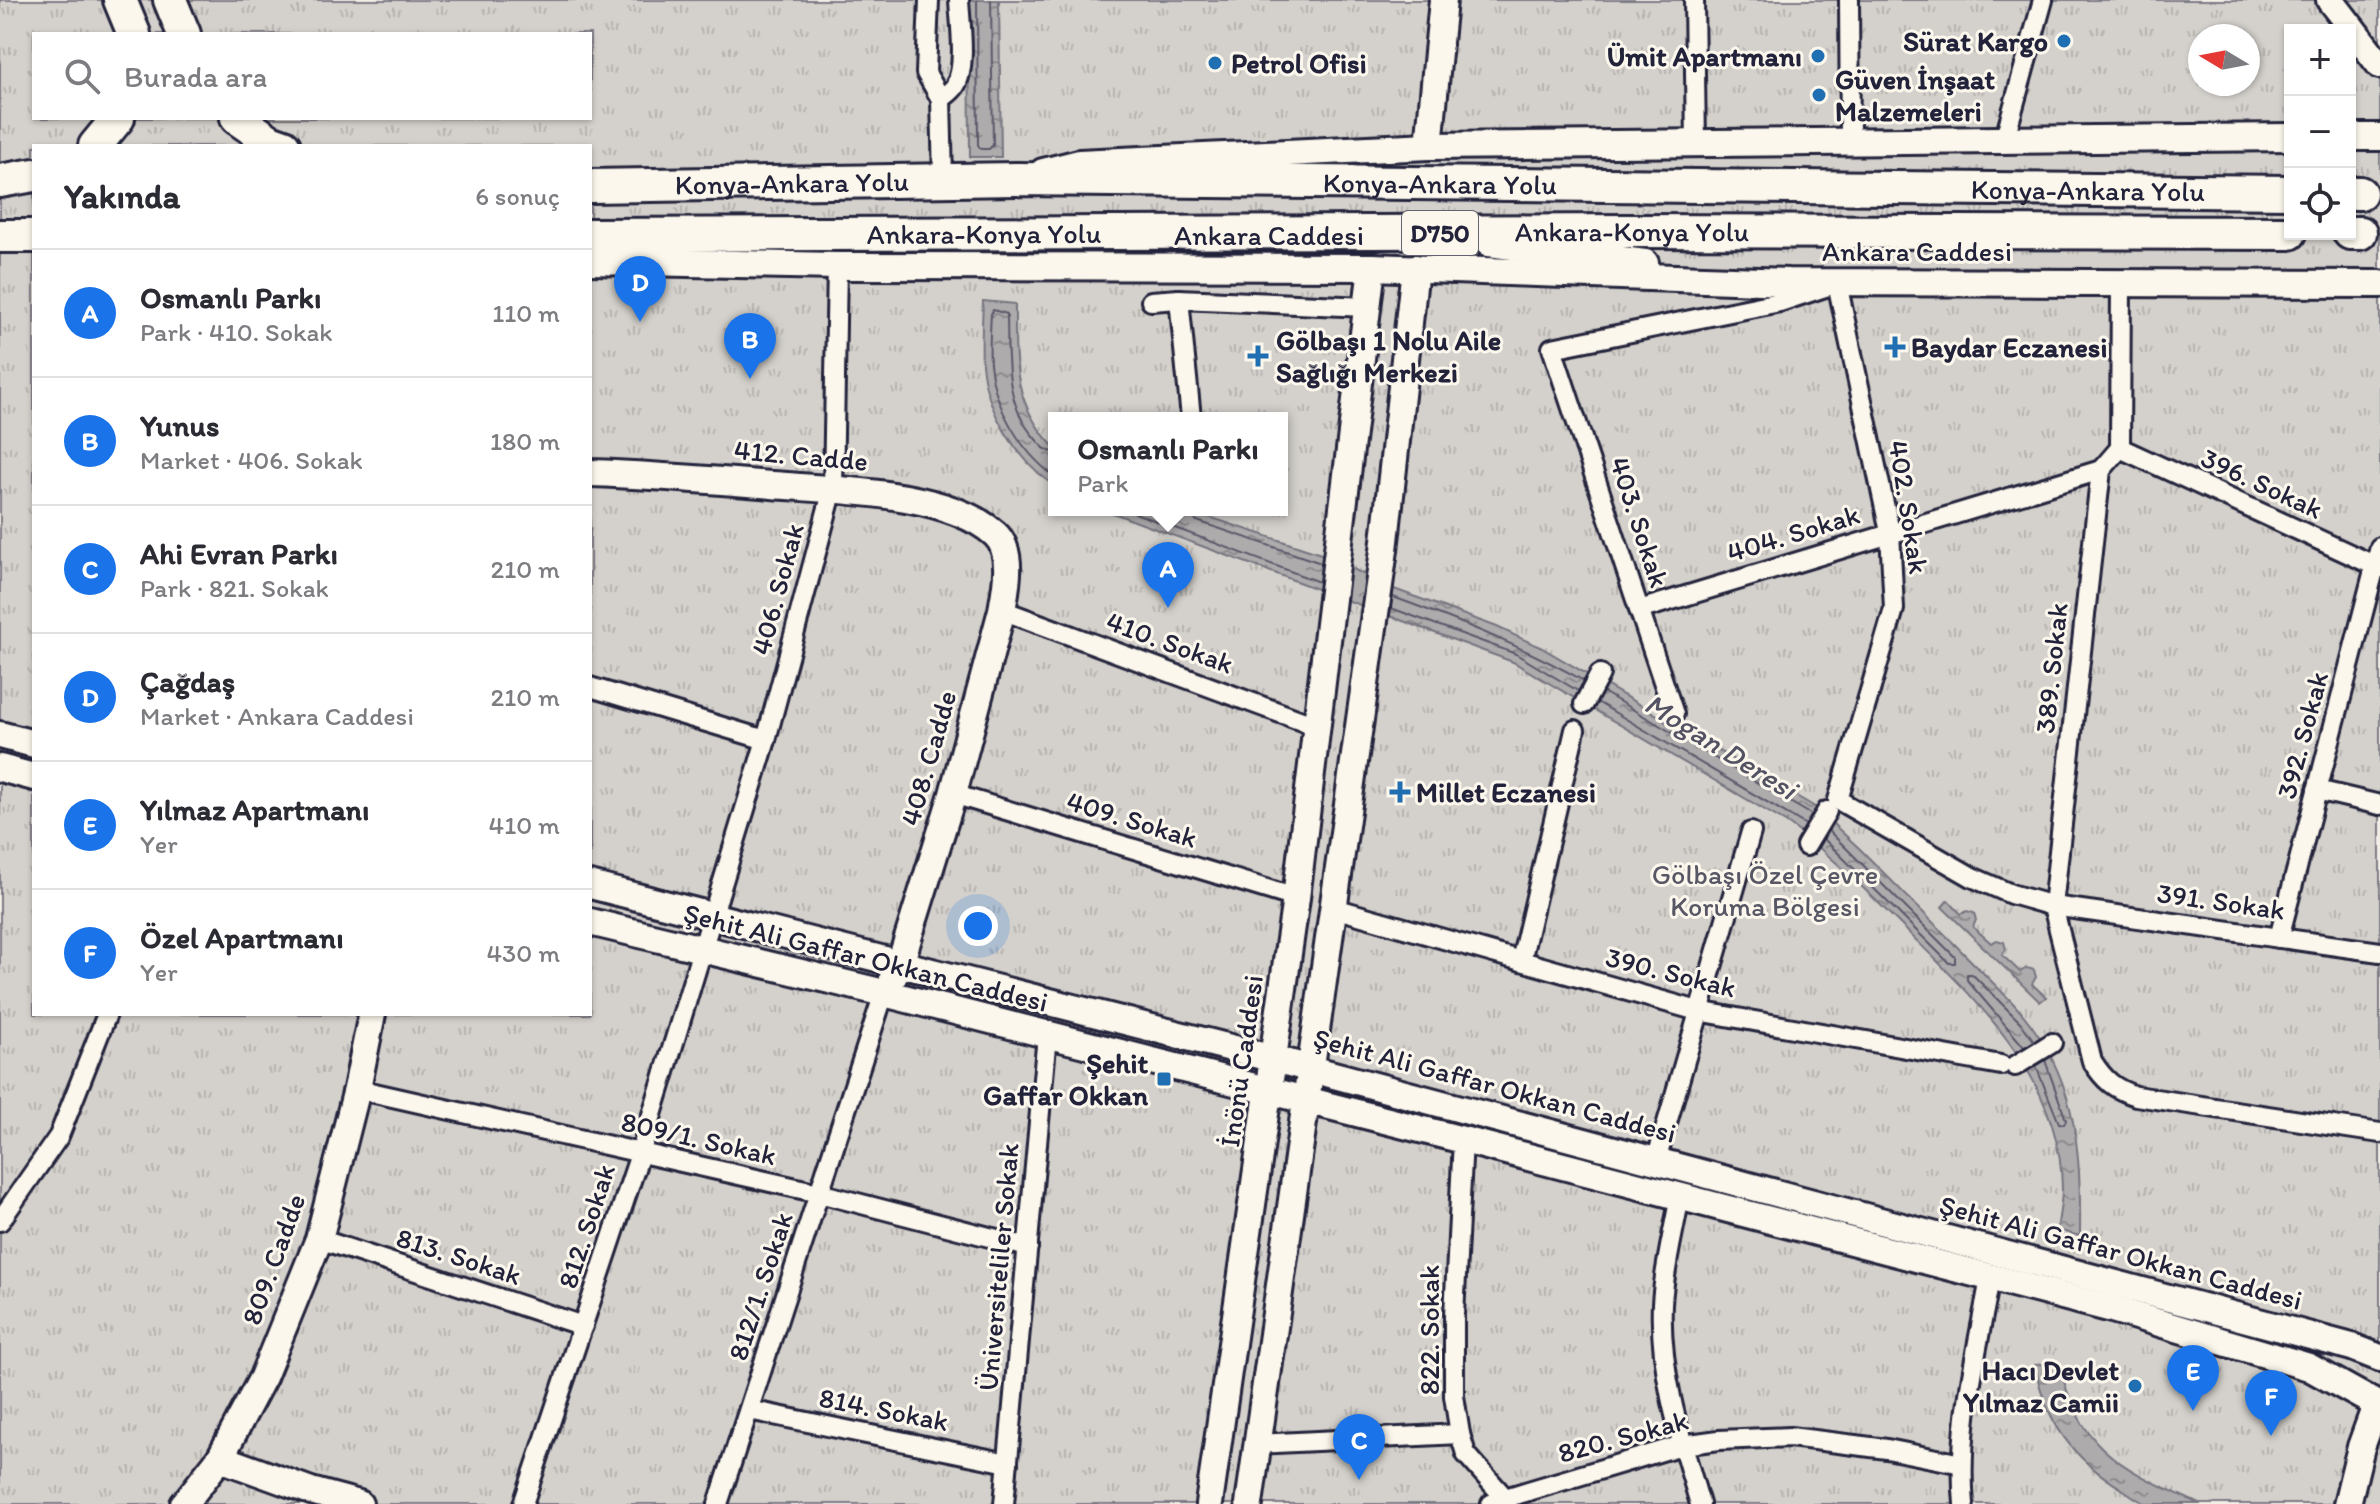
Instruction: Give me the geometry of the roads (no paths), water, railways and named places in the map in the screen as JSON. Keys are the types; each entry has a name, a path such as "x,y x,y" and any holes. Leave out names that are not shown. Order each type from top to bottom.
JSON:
{"highway":[{"path":"120,0 133,32"},
{"path":"170,0 183,32"},
{"path":"97,144 116,120"},
{"path":"240,120 278,144"},
{"path":"0,181 32,175"},
{"name":"Konya-Ankara Yolu","path":"592,186 1016,179 2284,192"},
{"path":"0,190 32,190"},
{"name":"Ankara-Konya Yolu","path":"592,235 2284,233"},
{"path":"0,237 32,236"}],"street":[{"path":"929,0 926,73 941,99 943,180"},
{"path":"941,99 959,78 959,0"},
{"path":"1429,146 1443,0"},
{"path":"1694,0 1696,145"},
{"path":"1849,0 1850,143"},
{"path":"2004,141 2043,0"},
{"path":"2330,0 2380,65"},
{"path":"1016,179 1079,163 1429,146 2284,137"},
{"path":"1414,233 1788,282"},
{"path":"0,237 32,245"},
{"name":"Ankara Caddesi","path":"592,261 837,266 1372,267 1837,283 2374,282"},
{"name":"406. Sokak","path":"712,917 766,740 833,489 837,266"},
{"name":"İnönü Caddesi","path":"1209,1504 1296,898 1372,267"},
{"path":"1249,1504 1384,550 1415,268"},
{"name":"403. Sokak","path":"1674,714 1552,348 1780,302 1837,283"},
{"name":"402. Sokak","path":"1837,283 1890,532 1894,609 1838,800 1907,840"},
{"path":"2101,470 2120,448 2121,283"},
{"path":"1179,299 1190,412"},
{"path":"1151,301 1179,299 1367,307"},
{"name":"396. Sokak","path":"2120,448 2378,567"},
{"name":"404. Sokak","path":"1639,610 2101,470"},
{"name":"389. Sokak","path":"2101,470 2053,906 2092,1061 2106,1082 2136,1096 2380,1133"},
{"name":"412. Cadde","path":"592,473 671,476 887,496 946,508 997,536"},
{"name":"408. Cadde","path":"884,993 900,964 953,794 1002,610 1006,555 997,536"},
{"path":"1341,540 1384,550"},
{"name":"392. Sokak","path":"2279,938 2378,567 2380,547"},
{"name":"410. Sokak","path":"1002,610 1318,727"},
{"path":"1329,635 1371,646"},
{"path":"1584,704 1600,674"},
{"path":"592,688 766,740"},
{"path":"1521,961 1575,730"},
{"path":"0,735 32,743"},
{"path":"0,768 32,776"},
{"path":"2317,790 2380,805"},
{"name":"409. Sokak","path":"953,794 1296,898"},
{"path":"1806,846 1827,811"},
{"path":"1656,1161 1751,832"},
{"name":"391. Sokak","path":"1907,840 1972,877 2011,894 2053,906 2380,952"},
{"name":"Şehit Ali Gaffar Okkan Caddesi","path":"592,886 1312,1069 2352,1347 2380,1358"},
{"name":"390. Sokak","path":"1334,908 1698,1011 2008,1065 2052,1043"},
{"name":"812. Sokak","path":"523,1504 640,1154 712,917"},
{"name":"Şehit Ali Gaffar Okkan Caddesi","path":"592,922 884,993 1680,1195 2112,1309 2296,1363 2323,1374 2376,1405"},
{"name":"812/1. Sokak","path":"718,1504 884,993"},
{"path":"0,1221 59,1136 106,1016"},
{"name":"809. Cadde","path":"184,1504 220,1458 263,1377 319,1239 357,1089 372,1016"},
{"name":"Üniversiteliler Sokak","path":"1004,1504 1047,1035"},
{"name":"809/1. Sokak","path":"357,1089 819,1193 1028,1247"},
{"name":"822. Sokak","path":"1463,1140 1452,1363 1460,1434 1466,1454 1501,1502"},
{"path":"1680,1195 1665,1275 1662,1317 1664,1357 1682,1445 1700,1504"},
{"name":"813. Sokak","path":"319,1239 583,1326"},
{"path":"1964,1504 1962,1464 1965,1426 1990,1278"},
{"path":"2347,1504 2376,1405"},
{"name":"814. Sokak","path":"749,1410 1008,1463"},
{"path":"1257,1444 1460,1434"},
{"name":"820. Sokak","path":"1501,1502 1682,1445 1719,1440 1790,1437 1887,1449 1962,1464"},
{"path":"220,1458 311,1491 359,1504"}],"water":[{"path":"969,0 999,0 1001,157 970,157"},
{"path":"983,301 1015,304 1019,380 1030,414 1048,440 1048,481 1027,462 997,416 985,382"},
{"path":"1121,516 1206,516 1330,557 1386,586 1497,627 1542,648 1815,807 2012,1002 2034,1028 2050,1055 2071,1111 2079,1171 2080,1236 2057,1230 2062,1188 2058,1148 2047,1111 2031,1077 1986,1014 1933,957 1819,847 1787,823 1513,662"},
{"path":"1948,900 1961,914 1967,911 1974,913 1976,920 1973,927 1991,943 1997,940 2004,942 2006,949 2002,955 2020,972 2027,968 2034,970 2036,977 2032,984 2046,997 2040,1002 1942,907"},
{"path":"2059,1362 2079,1417 2092,1437 2127,1467 2199,1504 2142,1502 2089,1465 2076,1452 2054,1421 2035,1365"}],"place":[{"name":"Sürat Kargo","path":"2064,41"},
{"name":"Ümit Apartmanı","path":"1818,56"},
{"name":"Petrol Ofisi","path":"1215,63"},
{"name":"Güven İnşaat Malzemeleri","path":"1819,95"},
{"name":"Çağdaş","path":"640,322"},
{"name":"Baydar Eczanesi","path":"1895,347"},
{"name":"Gölbaşı 1 Nolu Aile Sağlığı Merkezi","path":"1258,356"},
{"name":"Yunus","path":"750,379"},
{"name":"Osmanlı Parkı","path":"1168,608"},
{"name":"Millet Eczanesi","path":"1400,792"},
{"name":"Şehit Gaffar Okkan","path":"1164,1079"},
{"name":"Hacı Devlet Yılmaz Camii","path":"2135,1386"},
{"name":"Yılmaz Apartmanı","path":"2193,1411"},
{"name":"Özel Apartmanı","path":"2271,1436"},
{"name":"Ahi Evran Parkı","path":"1359,1480"}],"water label":[{"name":"Mogan Deresi","path":"1721,746"}],"park label":[{"name":"Gölbaşı Özel Çevre Koruma Bölgesi","path":"1765,890"}]}
